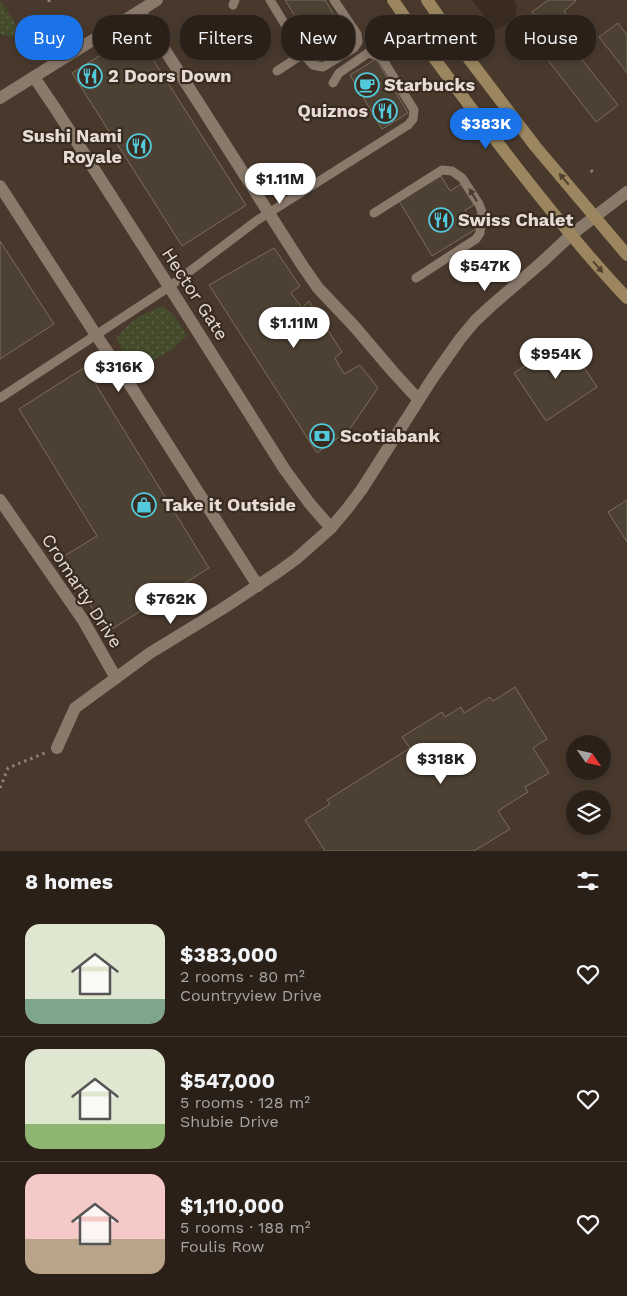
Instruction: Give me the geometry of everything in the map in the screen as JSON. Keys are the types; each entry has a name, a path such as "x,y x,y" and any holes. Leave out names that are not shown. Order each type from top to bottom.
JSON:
{"street":[{"path":"2,92 34,77 157,0"},
{"path":"393,0 457,90 522,174 599,269 627,298"},
{"path":"426,0 513,117 627,256"},
{"path":"140,11 318,288 418,399"},
{"name":"Hector Gate","path":"34,77 285,470 310,504 331,528"},
{"path":"0,186 258,586"},
{"path":"57,748 75,708 150,653 258,586 296,559 331,528 362,489 418,399 475,321 571,235 627,192"},
{"name":"Cromarty Drive","path":"0,500 83,620 116,678"}],"lane":[{"path":"270,0 281,18"},
{"path":"334,0 344,15"},
{"path":"355,31 358,42 355,46"},
{"path":"0,398 169,287 251,224 408,125 413,119 414,110 381,57 368,53 339,72 333,83"},
{"path":"277,71 294,60"},
{"path":"308,60 313,65 323,67 334,60"},
{"path":"374,213 442,170 452,171 462,178 466,184 482,212 480,233 476,239 416,278"}],"path":[{"path":"591,170 595,175"},
{"path":"0,788 8,768 57,748"}],"shaded area":[{"path":"0,0 472,0 484,15 365,15 365,60 495,60 495,30 505,25 505,60 596,60 596,15 516,15 517,5 513,0 627,0 627,851 0,851 0,34 15,38 15,60 83,60 83,15 15,15 15,24"}],"green space":[{"path":"0,0 15,22 15,38 0,34"},
{"path":"163,306 172,313 187,336 173,349 146,364 135,367 123,353 117,338 137,318"}],"building":[{"path":"285,0 325,0 334,15 294,15"},
{"path":"548,0 576,1 564,11 565,15 534,15 532,12"},
{"path":"618,23 627,35 627,73 599,37"},
{"path":"93,60 153,60 246,205 182,246 72,73"},
{"path":"377,60 408,113 382,129 350,75"},
{"path":"548,60 582,60 618,105 596,122"},
{"name":"Swiss Chalet","path":"441,176 450,191 461,184 474,205 465,210 476,229 432,256 399,201"},
{"path":"0,241 54,324 0,359"},
{"path":"274,248 300,286 291,293 302,308 309,301 342,352 335,358 344,374 360,365 378,388 349,430 317,453 209,285"},
{"path":"565,339 597,387 546,421 514,373"},
{"path":"85,367 209,568 107,632 61,558 97,536 19,409"},
{"path":"627,500 627,542 608,512"},
{"path":"515,687 547,739 533,748 549,773 525,787 528,792 498,811 510,829 474,851 325,851 305,820 330,804 327,800 410,748 402,737 442,712 445,717 461,707 464,713 490,697 493,701"}],"place":[{"name":"2 Doors Down","path":"90,76"},
{"name":"Starbucks","path":"367,85"},
{"name":"Quiznos","path":"385,111"},
{"name":"Sushi Nami Royale","path":"139,146"},
{"name":"Swiss Chalet","path":"441,220"},
{"name":"Scotiabank","path":"322,436"},
{"name":"Take it Outside","path":"144,505"}]}
